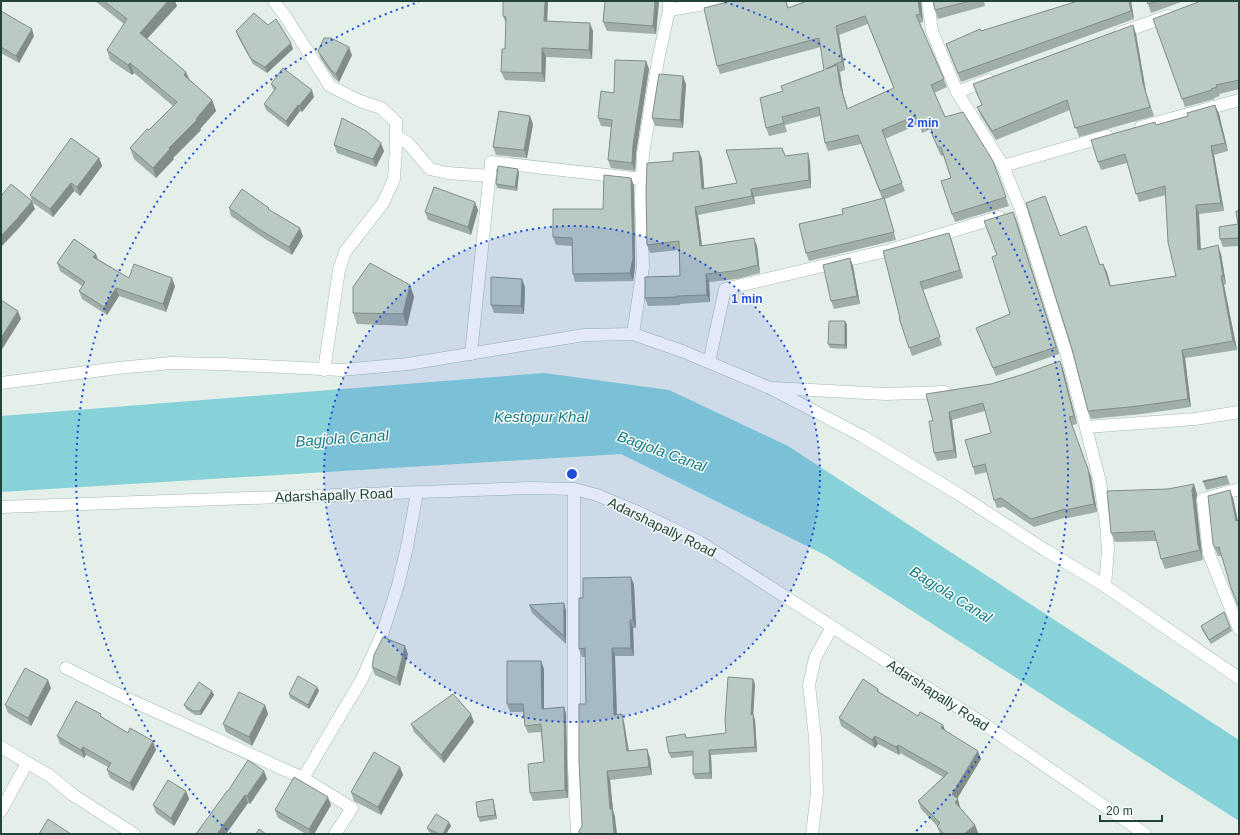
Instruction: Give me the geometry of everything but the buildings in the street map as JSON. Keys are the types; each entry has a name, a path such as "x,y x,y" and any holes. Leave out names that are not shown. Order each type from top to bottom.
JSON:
{"street":[{"path":"274,1 330,86 360,102 381,108 396,122 394,179 383,203 345,252 339,270 324,370"},
{"path":"634,334 643,267 641,200 644,154 658,60 669,6 723,1"},
{"path":"928,1 932,31 957,92 1003,166 1021,210 1068,359 1100,482 1108,550 1105,586"},
{"path":"1107,38 1182,11"},
{"path":"957,92 1002,76"},
{"path":"1003,166 1239,100"},
{"path":"396,136 408,143 430,169 447,174 490,176"},
{"path":"471,354 491,162 642,179"},
{"path":"709,362 725,290 890,250 1021,210"},
{"path":"1,383 118,368 171,363 341,370 408,364 584,335 634,334 682,351 770,388 862,436 960,495 1045,550 1105,586 1239,678"},
{"path":"1054,364 1068,359"},
{"path":"770,388 886,394 937,394 959,390"},
{"path":"1086,427 1195,419 1239,412"},
{"name":"Adarshapally Road","path":"1,507 531,488 574,489 597,495 640,513 700,542 988,726 1145,834"},
{"path":"574,489 574,768 577,834"},
{"path":"1239,489 1203,499 1209,554 1239,628"},
{"path":"303,778 362,679 383,632 398,585 417,493"},
{"path":"812,834 817,794 815,737 809,685 814,658 832,627"},
{"path":"66,668 128,699 303,778 352,808 335,834"},
{"path":"1,747 50,776 73,795 134,834"},
{"path":"1,811 27,763"}],"water":[{"name":"Kestopur Khal","path":"544,373 669,390 788,446 1239,740 1239,821 825,555 621,454 1,492 1,416"}],"water label":[{"name":"Bagjola Canal","path":"342,438"},
{"name":"Bagjola Canal","path":"662,451"},
{"name":"Bagjola Canal","path":"951,594"}]}
